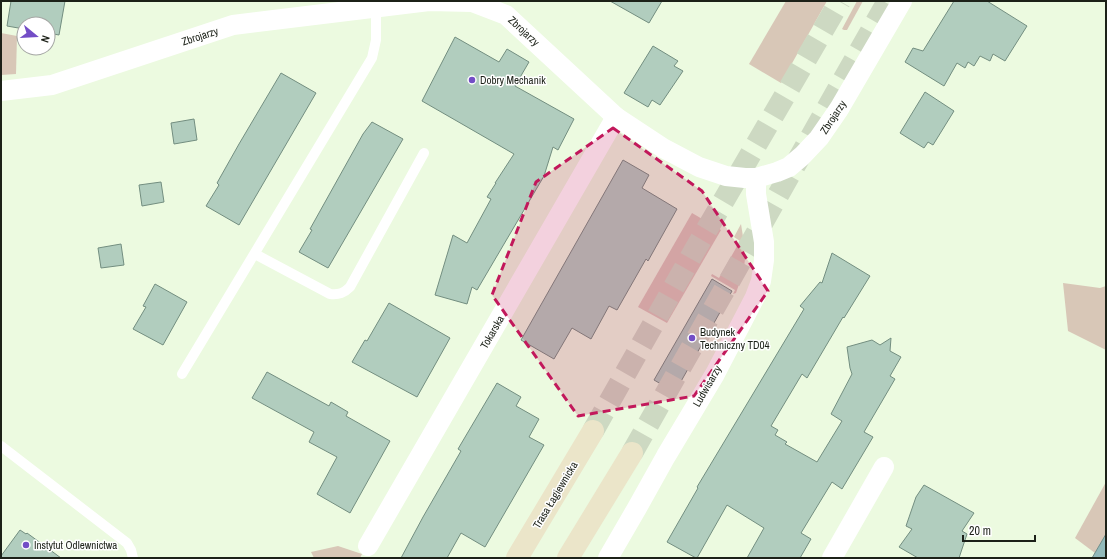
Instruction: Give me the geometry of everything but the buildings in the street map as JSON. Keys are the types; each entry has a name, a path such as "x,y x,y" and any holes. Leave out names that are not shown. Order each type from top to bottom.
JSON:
{"main road":[{"name":"Trasa Łagiewnicka","path":"517,558 593,431"},
{"path":"568,558 632,453"}],"street":[{"name":"Zbrojarzy","path":"1,91 52,85 233,25 429,1 472,2 498,6 616,117 663,148 699,167 726,176 756,178 789,167 819,138 839,108 902,1"},
{"name":"Tokarska","path":"368,546 616,117"},
{"name":"Ludwisarzy","path":"608,558 715,374 756,297 764,260 764,242 756,194 756,178"},
{"path":"832,558 884,467"}],"lane":[{"path":"182,374 372,58 376,40 376,8"},
{"path":"254,254 330,294 345,292 350,287 424,153"},
{"path":"1,446 127,543 133,558"}],"highlighted area":[{"path":"613,128 702,191 768,291 694,396 578,416 492,295 536,182"}],"shaded area":[{"path":"786,1 827,1 781,83 749,64"},
{"path":"857,1 863,1 847,30 844,30 842,29"},
{"path":"1,33 16,36 16,56 16,74 1,75"},
{"path":"692,213 721,230 667,323 638,307"},
{"path":"741,224 745,259 739,285 736,293 733,294 735,290 711,276 712,274 719,278 740,241 734,237"},
{"path":"1063,283 1100,288 1106,286 1106,350 1068,331"},
{"path":"1106,482 1106,534 1095,553 1075,538"},
{"path":"338,546 362,554 360,558 314,558 311,552"}],"water":[{"path":"1106,534 1106,558 1092,558"}],"tunnel":[{"path":"593,431 696,248 840,1"},
{"path":"632,453 888,1"}],"place":[{"name":"Dobry Mechanik","path":"472,80"},
{"name":"Budynek Techniczny TD04","path":"692,338"},
{"name":"Instytut Odlewnictwa","path":"26,545"}]}
